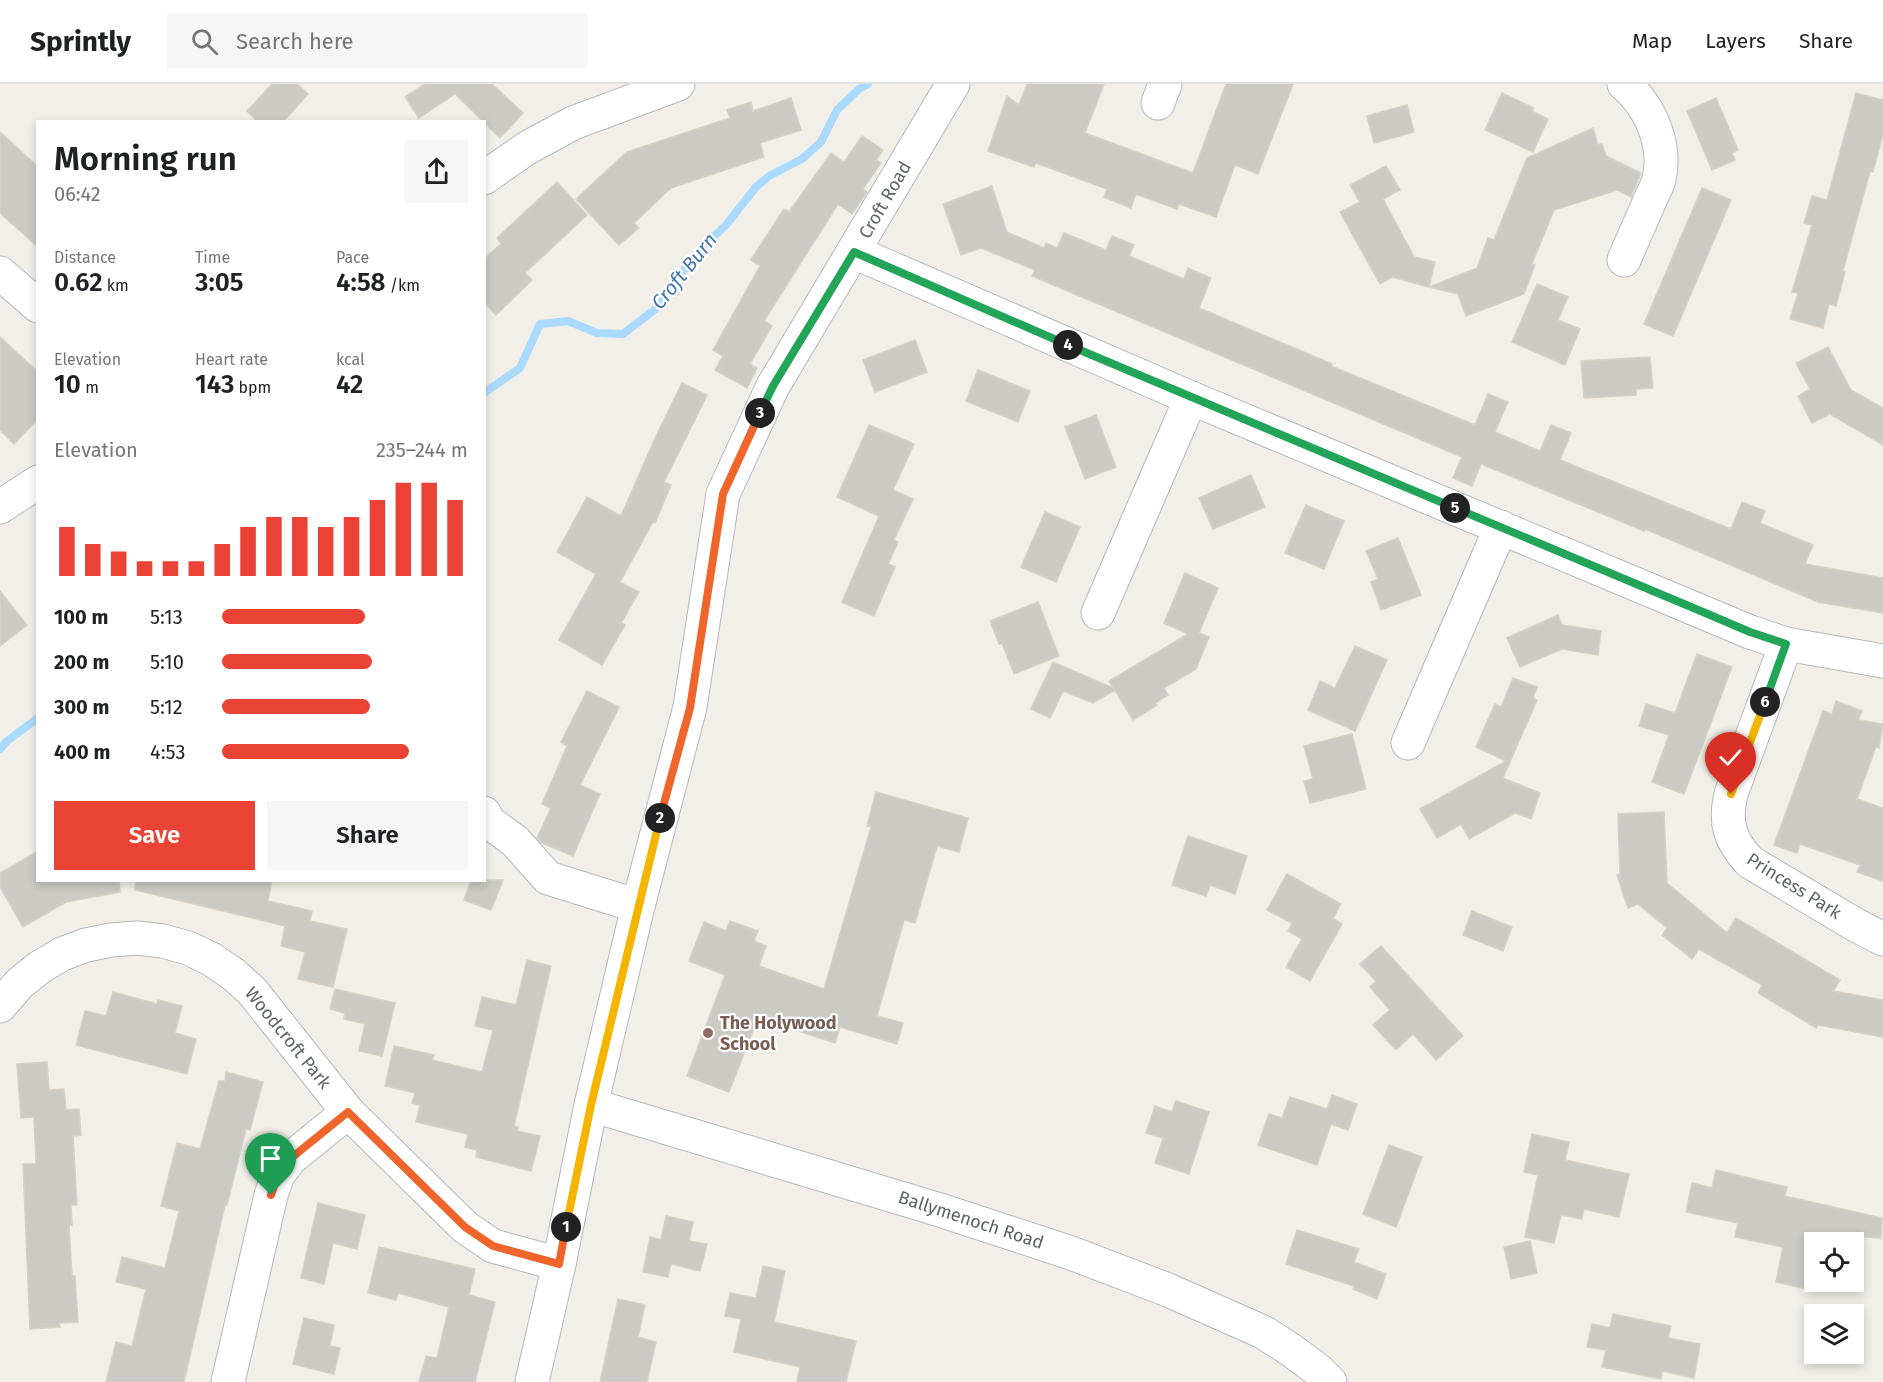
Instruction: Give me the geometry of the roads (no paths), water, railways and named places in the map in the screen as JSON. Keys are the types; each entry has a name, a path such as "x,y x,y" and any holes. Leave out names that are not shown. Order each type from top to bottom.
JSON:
{"street":[{"path":"486,177 527,148 573,123 612,94 678,84"},
{"name":"Croft Road","path":"532,1382 559,1264 591,1105 638,906 690,708 723,494 773,386 953,84"},
{"path":"1624,84 1637,96 1646,109 1659,143 1661,162 1659,180 1624,260"},
{"path":"854,252 1191,398 1731,624 1786,644 1883,661"},
{"path":"0,273 36,304"},
{"path":"1098,613 1191,398"},
{"path":"0,507 36,483"},
{"path":"1408,742 1501,527"},
{"name":"Princess Park","path":"1786,644 1731,794 1727,809 1732,838 1750,862 1883,939"},
{"path":"486,817 489,822 515,841 548,878 638,906"},
{"name":"Woodcroft Park","path":"0,1006 20,982 40,967 62,954 86,945 137,938 188,948 212,959 252,991 348,1112 465,1227 493,1246 559,1264"},
{"name":"Ballymenoch Road","path":"591,1105 929,1206 1071,1253 1168,1290 1263,1332 1318,1370 1330,1382"},
{"path":"228,1382 271,1195 278,1174 290,1159 348,1112"}],"waterway":[{"name":"Croft Burn","path":"486,392 520,368 540,324 568,321 597,333 623,334 658,307 693,257 726,225 756,187 769,176 802,159 821,142 837,110 859,89 868,84"},
{"name":"Croft Burn","path":"0,749 36,719"}],"place":[{"name":"The Holywood School","path":"708,1033"}]}
